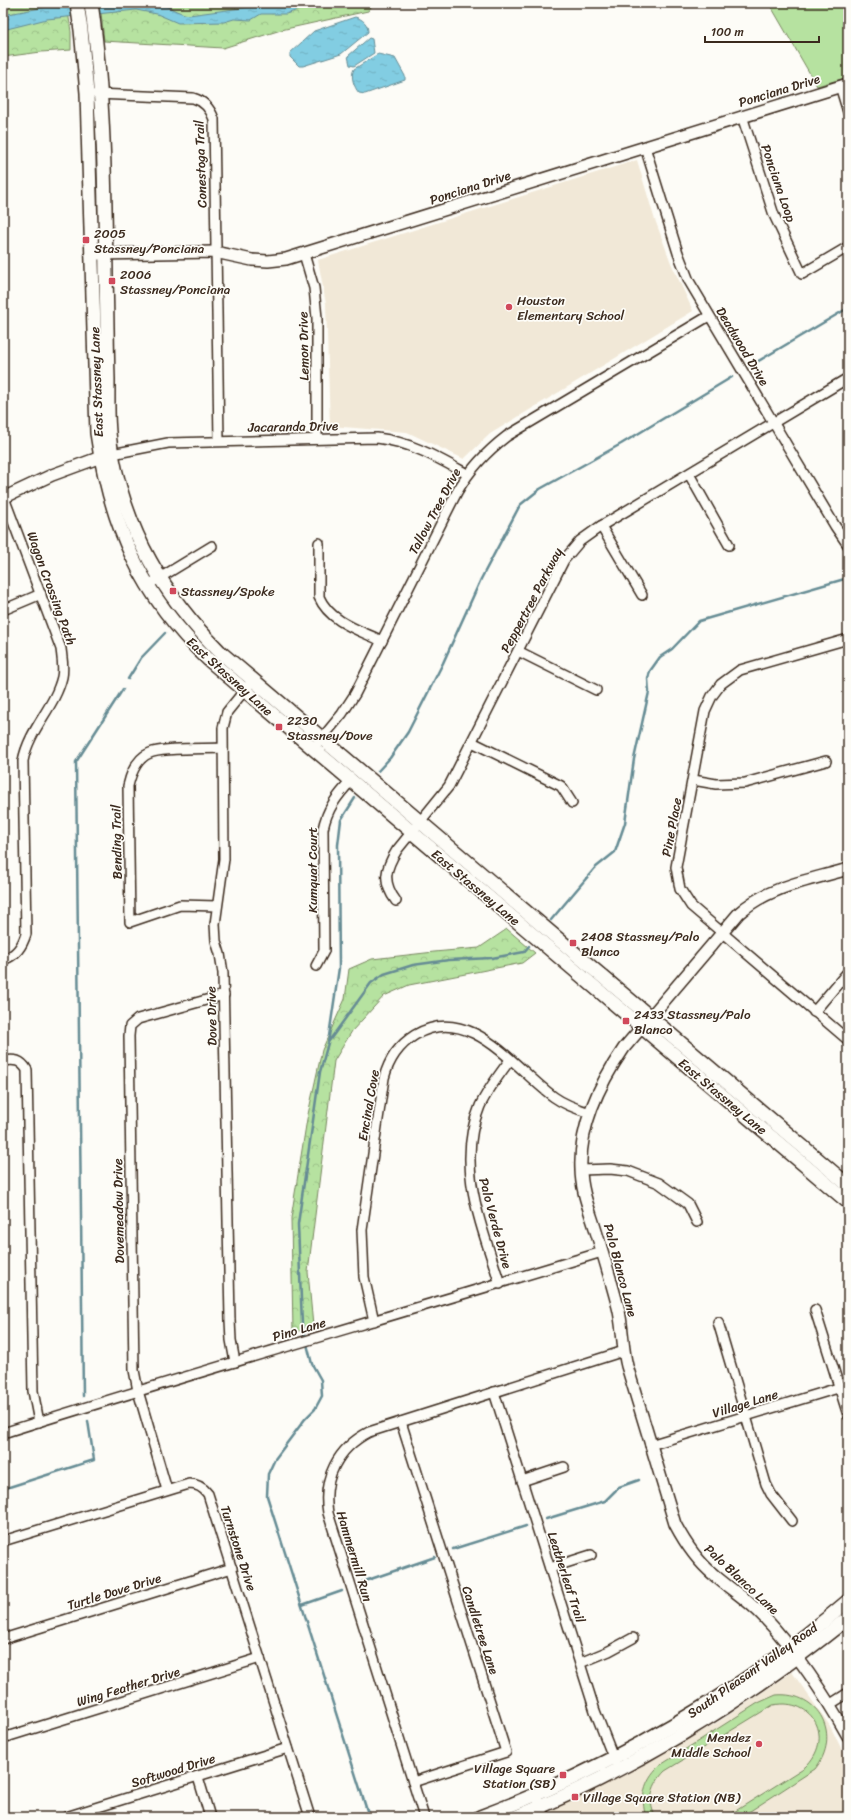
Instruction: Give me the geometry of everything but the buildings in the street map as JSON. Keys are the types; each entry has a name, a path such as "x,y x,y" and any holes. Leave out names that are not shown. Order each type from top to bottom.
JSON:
{"main road":[{"name":"East Stassney Lane","path":"77,3 87,93 93,254 95,408 106,455 144,552 159,578 177,605 249,685"},
{"name":"East Stassney Lane","path":"91,3 101,95 106,254 108,407 104,478 118,525 132,556 148,585 182,632 204,655 249,685 318,743 358,781 372,789 416,827 530,933 848,1202"},
{"name":"East Stassney Lane","path":"416,827 539,922 848,1185"},
{"name":"South Pleasant Valley Road","path":"480,1817 535,1795 613,1757 688,1715 789,1648 848,1601"},
{"name":"South Pleasant Valley Road","path":"516,1817 542,1812 693,1727 746,1694 797,1659 848,1618"}],"street":[{"path":"844,85 848,112"},
{"name":"Ponciana Drive","path":"93,254 215,252 260,261 286,259 844,85"},
{"name":"Conestoga Trail","path":"87,93 101,95 193,98 201,101 209,108 214,119 219,441"},
{"name":"Ponciana Loop","path":"742,116 774,215 802,274 848,247"},
{"name":"Deadwood Drive","path":"645,147 678,252 689,281 835,526 848,544"},
{"name":"Lemon Drive","path":"304,254 314,288 317,318 318,439"},
{"name":"Tallow Tree Drive","path":"318,743 349,704 467,474 487,453 507,436 709,316"},
{"name":"Peppertree Parkway","path":"396,901 388,888 386,878 397,850 449,786 564,560 580,541 601,526 848,378"},
{"name":"Jacaranda Drive","path":"106,455 168,443 377,438 416,447 467,474"},
{"path":"3,497 52,475 106,455"},
{"path":"689,474 729,545"},
{"name":"Wagon Crossing Path","path":"3,497 61,649 62,675 58,689 29,739 25,749 23,761 26,934 20,949 10,957 3,960"},
{"path":"601,526 642,595"},
{"path":"319,543 319,597 323,605 333,616 382,641"},
{"path":"148,585 212,546"},
{"path":"3,610 41,594"},
{"name":"Pine Place","path":"848,639 747,667 727,679 712,696 705,711 676,867 677,879 682,893 691,906 848,1040"},
{"path":"518,651 596,690"},
{"name":"Dove Drive","path":"235,1362 231,1340 230,1320 223,973 220,954 216,942 215,924 224,859 223,728 228,712 249,685"},
{"path":"472,742 560,786 572,803"},
{"name":"Bending Trail","path":"217,906 180,905 130,922 128,786 130,774 138,762 150,753 163,750 222,748"},
{"path":"693,780 716,784 745,783 826,761"},
{"name":"Kumquat Court","path":"316,966 324,951 323,829 325,819 333,802 358,781"},
{"name":"Palo Blanco Lane","path":"848,869 766,894 749,905 722,933 641,1027 612,1066 590,1113 582,1141 581,1170 586,1200 621,1319 624,1351 650,1445 676,1524 684,1541 708,1570 757,1610 789,1648 829,1705 848,1736"},
{"path":"814,1012 847,974"},
{"name":"Dovemeadow Drive","path":"167,1490 138,1391 134,1370 130,1026 138,1019 224,995"},
{"name":"Encinal Cove","path":"374,1321 364,1277 362,1230 384,1078 390,1062 404,1043 418,1033 434,1028 450,1026 474,1032 489,1042 560,1101 590,1113"},
{"path":"3,1061 14,1060 22,1062 27,1070 33,1391 39,1422"},
{"name":"Palo Verde Drive","path":"500,1284 474,1200 469,1163 472,1130 481,1105 493,1083 510,1060"},
{"path":"581,1170 610,1169 628,1171 654,1180 673,1191 688,1204 697,1222"},
{"name":"Pino Lane","path":"3,1433 602,1252"},
{"path":"816,1310 844,1387 848,1415"},
{"path":"718,1322 768,1489 792,1521"},
{"name":"Hammermill Run","path":"424,1817 330,1521 326,1504 327,1489 331,1473 345,1449 369,1432 624,1351"},
{"name":"Village Lane","path":"650,1445 844,1387"},
{"name":"Leatherleaf Trail","path":"494,1392 595,1712 618,1769"},
{"name":"Candletree Lane","path":"402,1422 506,1752 413,1782"},
{"path":"522,1481 564,1467"},
{"name":"Turnstone Drive","path":"3,1541 189,1484 195,1484 205,1489 208,1494 232,1568 310,1817"},
{"path":"550,1568 591,1555"},
{"name":"Turtle Dove Drive","path":"3,1639 232,1568"},
{"path":"580,1663 609,1651 633,1638"},
{"name":"Wing Feather Drive","path":"3,1738 260,1658"},
{"path":"829,1705 848,1693"},
{"name":"Softwood Drive","path":"66,1817 288,1748"},
{"path":"198,1777 210,1817"},
{"path":"535,1795 542,1812"}],"shaded area":[{"name":"Houston Elementary School","path":"637,160 654,217 671,263 693,311 490,434 464,459 407,432 330,426 326,304 318,260"},
{"name":"Mendez Middle School","path":"792,1672 830,1726 848,1762 848,1817 555,1817 552,1810 638,1768 723,1719"}],"green space":[{"path":"3,3 67,3 71,32 71,50 3,57"},
{"path":"100,3 374,3 368,11 281,30 223,48 104,41"},
{"path":"769,3 848,3 848,77 817,86"},
{"path":"507,929 535,953 522,963 409,985 384,996 352,1031 334,1061 308,1272 313,1326 293,1333 291,1218 307,1119 322,1050 345,999 349,969 372,959 479,948"},
{"path":"776,1695 791,1696 804,1700 815,1708 822,1718 826,1730 826,1743 823,1756 815,1769 741,1817 726,1817 805,1767 814,1756 818,1744 819,1733 816,1722 800,1707 787,1704 773,1705 665,1771 657,1781 652,1792 651,1799 653,1811 656,1817 646,1817 643,1803 645,1790 650,1777 659,1766 758,1703"}],"water":[{"path":"87,3 158,3 189,15 280,3 316,3 286,14 261,14 251,20 234,19 224,22 178,23 157,14 136,10 47,19 3,30 3,15 46,7 66,8"},
{"path":"355,17 364,22 368,32 341,54 303,66 299,66 290,57 290,53 314,31"},
{"path":"369,38 372,39 374,53 354,66 350,65 348,56"},
{"path":"378,54 395,58 405,76 405,80 365,94 359,93 353,81 352,75 354,69"}],"waterway":[{"path":"750,366 848,308"},
{"path":"378,771 390,758 408,732 443,663 481,579 520,505 540,489 621,444 732,377"},
{"path":"551,920 595,868 615,852 625,823 634,759 649,692 648,679 650,671 660,657 672,649 699,621 848,578"},
{"path":"128,679 141,658 165,633"},
{"path":"83,1396 76,762 123,689"},
{"path":"355,798 341,820 338,845 339,968 328,1043 320,1072 298,1224 302,1324 312,1364 321,1380 322,1396 315,1409 305,1419 275,1459 268,1474 267,1496 369,1817"},
{"path":"329,1041 371,983 384,974 413,965 449,960 492,958 524,952 529,946"},
{"path":"3,1489 94,1460 88,1421"},
{"path":"546,1519 605,1501 619,1487 639,1480"},
{"path":"453,1549 526,1526"},
{"path":"362,1582 435,1557"},
{"path":"302,1605 342,1591"}],"place":[{"name":"2005 Stassney/Ponciana","path":"86,240"},
{"name":"2006 Stassney/Ponciana","path":"112,281"},
{"name":"Houston Elementary School","path":"509,307"},
{"name":"Stassney/Spoke","path":"173,591"},
{"name":"2230 Stassney/Dove","path":"279,727"},
{"name":"2408 Stassney/Palo Blanco","path":"573,943"},
{"name":"2433 Stassney/Palo Blanco","path":"626,1021"},
{"name":"Mendez Middle School","path":"759,1744"},
{"name":"Village Square Station (SB)","path":"563,1775"},
{"name":"Village Square Station (NB)","path":"575,1797"}]}
